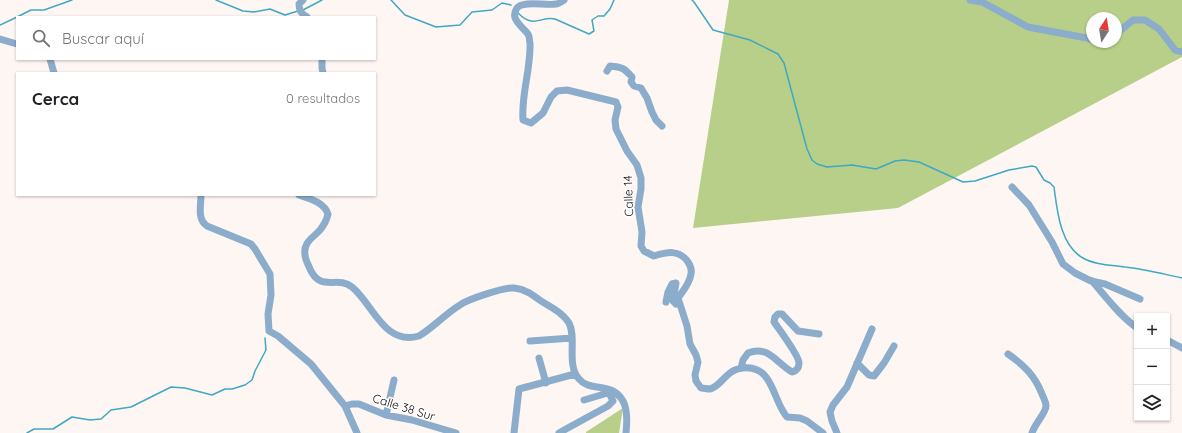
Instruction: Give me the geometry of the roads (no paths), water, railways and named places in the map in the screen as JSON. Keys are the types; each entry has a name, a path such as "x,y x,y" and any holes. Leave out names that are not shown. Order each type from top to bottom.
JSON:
{"street":[{"path":"303,0 299,4 299,9 306,16"},
{"name":"Calle 14","path":"564,0 557,4 521,5 516,9 514,15 517,22 529,35 530,51 526,92 522,109 523,120 531,123 543,114 551,97 557,91 567,90 616,102 618,107 615,120 616,130 627,151 637,165 641,178 638,207 642,232 641,246 644,251 654,256 668,252 676,252 687,260 691,268 689,282 678,298 680,306"},
{"path":"970,0 982,2 1028,27 1086,38"},
{"path":"1122,29 1133,20 1145,20 1159,29 1174,50 1182,52"},
{"path":"0,39 16,44"},
{"path":"50,60 54,72"},
{"path":"322,60 323,72"},
{"path":"607,71 610,66 622,67 632,77 631,82 634,86 641,88 656,120 662,126"},
{"path":"1012,187 1029,205 1052,242 1063,264 1075,273 1092,281 1105,284 1140,299"},
{"path":"201,196 200,215 204,224 251,244 256,249 270,274 271,295 268,314 269,331 278,336 311,364 345,406 357,433"},
{"path":"302,196 319,203 326,209 328,214 320,229 308,241 305,247 306,258 316,279 322,282 346,284 352,288 376,318 388,329 399,336 419,336 464,302 511,288 525,290 561,313 570,324 575,374 579,380 588,386 605,388 621,397 627,411 626,433"},
{"path":"1092,281 1116,309 1134,326"},
{"path":"666,302 668,292 672,284 676,283 673,301 675,304 680,306 688,326 690,344 698,362 695,375 696,381 701,388 709,389 714,387 728,373 741,368 756,368 762,372 772,388 782,412 787,417 800,418 807,421 823,433"},
{"path":"741,368 743,360 748,353 760,350 767,353 792,372 796,371 800,362 774,322 775,317 778,314 782,314 798,331 819,334"},
{"path":"837,433 830,412 833,405 847,387 872,329"},
{"path":"530,341 572,338"},
{"path":"1170,342 1182,348"},
{"path":"857,363 869,375 874,376 894,346"},
{"path":"1008,354 1028,371 1037,383 1044,398 1046,406 1044,413 1036,422 1032,433"},
{"path":"539,358 546,383"},
{"path":"514,433 519,390 575,374"},
{"path":"386,415 394,380"},
{"path":"584,400 612,391"},
{"path":"558,432 608,406 613,401 610,394 612,391"},
{"name":"Calle 38 Sur","path":"345,406 359,404 386,415 412,420 433,430 456,433"}],"waterway":[{"path":"19,16 31,10 44,10 72,0"},
{"path":"216,0 243,11 254,12 270,9 285,15 298,11"},
{"path":"303,10 322,0"},
{"path":"391,0 405,15 436,27 460,25 472,12 492,10 502,3 511,5"},
{"path":"518,13 529,21 538,21 550,18 555,19 589,34 594,31 592,20 598,16 604,16 610,9 614,0"},
{"path":"692,0 713,30 750,40 778,54 784,63 807,149 812,160 817,164 827,167 852,165 876,169 895,161 904,160 919,162 963,182 975,181 1009,170 1032,166 1036,167 1044,180 1054,187 1061,226 1069,245 1075,252 1083,258 1098,263 1139,269 1182,278"},
{"path":"0,25 16,17"},
{"path":"27,433 34,429 53,429 72,417 90,420 101,419 111,410 131,407 171,387 185,388 212,395 225,389 232,389 245,385 252,380 266,350 265,338"}]}
